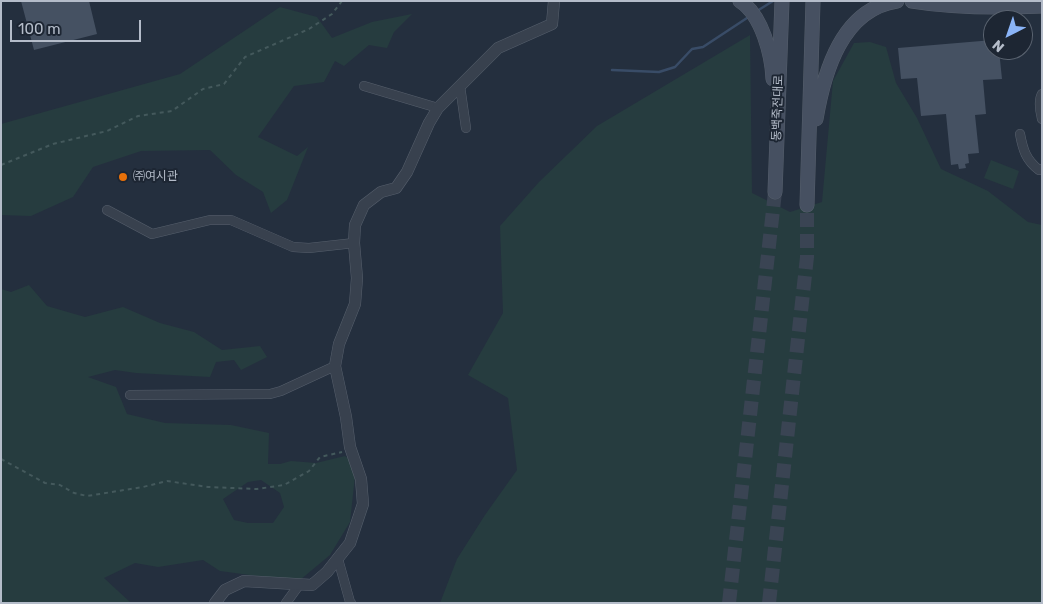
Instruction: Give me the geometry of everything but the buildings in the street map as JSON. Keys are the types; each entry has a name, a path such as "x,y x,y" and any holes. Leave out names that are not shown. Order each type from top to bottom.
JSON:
{"main road":[{"name":"동백죽전대로","path":"775,192 782,1"},
{"path":"807,205 813,1"},
{"path":"808,154 820,94 829,67 846,33 856,20 870,10 888,2 897,1"},
{"path":"912,1 991,8 1042,6"},
{"path":"742,2 758,20 772,64 773,94 778,125"}],"street":[{"path":"215,603 225,590 244,580 312,585 350,544 363,504 361,479 352,450 335,366 339,344 356,304 355,225 364,205 381,192 396,188 407,172 429,123 438,108 498,48 552,24 554,1"},
{"path":"364,86 438,108"},
{"path":"460,86 466,128"},
{"path":"1042,94 1040,97 1040,111 1042,118"},
{"path":"1020,134 1024,153 1032,164 1039,170 1042,169"},
{"path":"107,210 152,234 210,220 231,220 293,247 309,248 354,243"},
{"path":"130,395 270,394 281,391 335,366"},
{"path":"338,559 350,602 352,603"},
{"path":"286,603 299,585"}],"path":[{"path":"1,165 53,144 107,131 138,116 172,112 203,89 224,84 245,57 309,29 332,14 342,1"},
{"path":"1,458 45,483 60,485 74,493 87,496 167,481 247,488 284,485 309,471 320,457 352,450"}],"green space":[{"path":"280,7 317,17 332,38 372,22 412,14 394,32 387,48 369,45 344,66 335,61 324,82 294,86 258,137 297,156 308,147 287,200 271,213 263,192 236,175 210,150 141,151 93,167 73,197 31,216 1,215 1,124 180,74"},
{"path":"750,35 752,193 790,212 822,202 833,81 854,43 870,42 886,47 896,83 917,118 941,169 988,191 1028,222 1042,225 1042,603 440,603 457,559 517,470 508,398 468,375 503,313 500,226 539,182 597,126"},
{"path":"991,160 1019,171 1013,189 984,178"},
{"path":"29,285 47,306 85,317 123,307 160,323 194,332 222,350 260,346 267,357 241,370 234,360 216,362 210,377 115,370 88,377 116,387 127,414 165,423 231,425 269,433 268,464 280,464 291,461 316,463 345,456 351,461 355,476 350,522 330,555 300,580 220,571 203,560 158,567 135,563 104,578 131,603 1,603 1,289 11,292","holes":["261,480 280,493 284,507 273,523 248,523 234,520 223,499 248,482"]}],"waterway":[{"path":"757,11 773,1"},
{"path":"612,70 659,72 675,67 692,49 703,47 750,16"}],"tunnel":[{"path":"729,603 775,192"},
{"path":"769,603 807,257 807,205"}],"place":[{"name":"㈜여시관","path":"123,177"}]}
